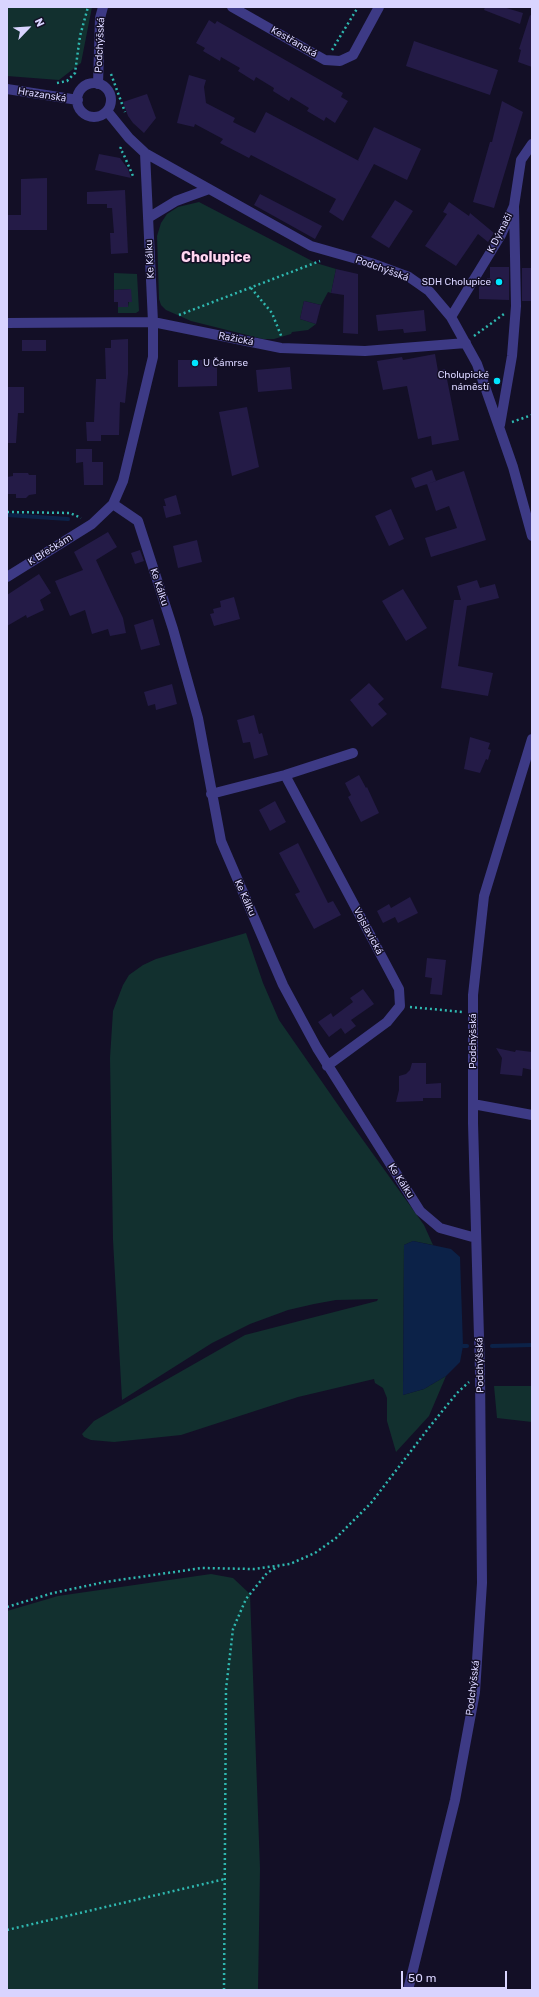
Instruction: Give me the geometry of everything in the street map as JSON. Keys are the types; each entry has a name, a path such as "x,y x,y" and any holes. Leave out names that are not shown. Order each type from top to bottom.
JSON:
{"street":[{"name":"Podchýšská","path":"98,84 100,18 103,7"},
{"name":"Kestřanská","path":"235,8 325,60 340,61 353,55 379,7"},
{"name":"Podchýšská","path":"78,100 80,91 84,87 88,84 98,84 109,93 111,102 107,111 129,138 145,153 311,246 409,277 429,291 451,317 477,364 499,425 532,536"},
{"name":"Hrazanská","path":"7,89 78,100"},
{"path":"78,100 79,106 86,114 97,116 107,111"},
{"name":"K Dýmači","path":"451,317 501,235 514,206 521,160 532,144"},
{"name":"Ke Kálku","path":"92,524 113,504 123,480 153,356 153,322 145,153"},
{"path":"148,218 176,201 209,189"},
{"path":"499,425 512,356 516,306 514,206"},
{"name":"Ražická","path":"7,323 153,322 285,348 365,351 466,343"},
{"name":"Ke Kálku","path":"113,504 138,521 172,628 198,718 220,842 283,984 328,1066 420,1211 440,1228 476,1238"},
{"name":"K Břečkám","path":"7,577 92,524"},
{"name":"Podchýšská","path":"408,1990 455,1800 475,1692 482,1583 480,1373 473,1104 473,995 484,896 532,739"},
{"path":"211,794 285,775 353,753"},
{"name":"Vojslavická","path":"285,775 399,989 400,1006"},
{"path":"328,1066 387,1022 400,1006"},
{"path":"473,1104 532,1115"}],"path":[{"path":"54,83 62,84 75,73 80,36 88,7"},
{"path":"336,44 358,7"},
{"path":"327,50 337,52"},
{"path":"110,68 125,114"},
{"path":"129,138 120,149 129,165 133,182"},
{"path":"173,316 193,310 338,254"},
{"path":"251,288 272,313 280,331 285,348"},
{"path":"466,343 516,306"},
{"path":"499,425 532,415"},
{"path":"7,512 70,513 92,524"},
{"path":"400,1006 473,1012"},
{"path":"7,1607 53,1593 105,1582 202,1568 254,1569 290,1564 315,1553 336,1538 371,1503 457,1393 480,1373"},
{"path":"224,1990 226,1689 233,1629 246,1599 267,1573 280,1565"},
{"path":"7,1930 225,1879"}],"green space":[{"path":"7,7 92,7 81,63 59,80 7,76"},
{"path":"199,202 316,263 336,269 331,293 328,292 321,305 304,301 300,319 316,324 308,330 292,332 291,334 274,339 263,339 191,321 166,310 161,305 159,299 157,236 161,223 167,214 178,207"},
{"path":"114,273 137,274 139,311 136,313 118,313 118,307 128,307 131,289 114,290"},
{"path":"246,933 263,983 279,1020 424,1225 433,1245 413,1241 404,1245 403,1395 424,1389 446,1376 429,1416 396,1452 387,1421 387,1398 383,1388 375,1383 374,1379 298,1397 181,1435 114,1442 91,1440 84,1437 82,1434 94,1421 245,1335 377,1301 378,1299 336,1300 314,1304 288,1310 250,1324 212,1343 122,1400 113,1240 110,1058 113,1011 123,985 129,975 143,965 156,959"},
{"path":"494,1386 532,1386 532,1422 497,1418"},
{"path":"211,1574 233,1578 250,1594 260,1869 258,1990 7,1990 7,1611 58,1596"}],"water":[{"path":"413,1241 451,1249 460,1257 463,1346 460,1362 446,1376 424,1389 403,1395 404,1245"}],"building":[{"path":"485,7 503,7 523,13 520,24 484,10"},
{"path":"530,15 532,16 532,67 518,62 521,50 519,49"},
{"path":"209,20 215,24 217,21 343,93 341,97 348,101 335,123 326,117 324,121 307,111 309,108 291,97 289,101 273,91 274,88 256,77 254,81 238,71 240,68 221,57 220,61 203,51 205,48 196,43"},
{"path":"414,41 498,70 490,95 406,66"},
{"path":"189,75 206,80 204,87 206,103 235,118 233,122 255,133 266,112 359,161 358,160 374,127 421,149 407,180 374,164 343,221 329,212 336,199 251,155 249,158 220,143 223,139 195,124 194,127 177,123"},
{"path":"147,94 156,118 144,133 128,116 123,102"},
{"path":"502,101 523,112 494,208 473,202 490,142 492,142"},
{"path":"99,154 120,158 128,169 131,178 95,170"},
{"path":"47,178 47,230 8,230 8,215 21,215 21,179"},
{"path":"125,190 128,253 111,254 110,233 114,233 112,208 107,208 107,204 87,204 87,192"},
{"path":"260,194 322,226 315,239 254,205"},
{"path":"395,200 413,211 389,248 371,237"},
{"path":"449,202 469,216 470,213 494,233 488,242 478,234 456,266 425,246 447,214 443,212"},
{"name":"SDH Cholupice","path":"490,267 509,267 509,300 479,299 479,286 487,286 487,278 490,278"},
{"path":"522,268 532,268 532,301 522,301"},
{"path":"336,269 358,274 358,334 343,333 344,295 331,293"},
{"path":"131,289 132,302 128,302 128,307 118,307 118,302 114,302 114,290"},
{"path":"304,301 321,305 316,324 300,319"},
{"path":"424,310 426,331 404,333 403,329 378,331 376,315"},
{"path":"128,339 128,374 125,403 120,402 119,435 101,435 101,441 87,441 86,422 94,422 96,379 106,379 105,348 111,348 111,340"},
{"path":"22,340 46,340 46,351 22,351"},
{"path":"435,354 438,371 445,369 459,440 432,445 431,436 418,439 407,386 383,390 377,361 402,357 403,360"},
{"path":"178,360 217,360 217,386 178,387"},
{"path":"290,367 292,389 258,392 256,370"},
{"path":"7,387 24,387 24,413 18,413 16,443 7,443"},
{"path":"247,407 259,467 232,476 219,412"},
{"path":"76,449 92,449 92,462 103,462 103,485 84,485 83,462 76,463"},
{"path":"432,470 436,481 415,488 411,478"},
{"path":"464,471 486,540 431,557 425,538 457,528 449,506 436,511 427,484"},
{"path":"13,473 28,473 29,475 36,475 36,494 29,495 26,498 16,498 16,494 7,494 7,477 13,476"},
{"path":"176,495 181,514 166,518 163,506 166,506 164,499"},
{"path":"391,509 404,539 389,546 375,516"},
{"path":"108,532 117,547 96,560 123,618 126,633 110,636 108,629 92,634 85,610 70,616 55,581 83,570 74,552"},
{"path":"197,540 202,562 178,568 173,546"},
{"path":"140,550 144,561 135,564 131,553"},
{"path":"39,574 51,593 40,600 44,610 27,618 26,615 7,626 7,595"},
{"path":"477,580 480,588 495,584 499,598 467,606 458,666 493,673 488,696 441,688 454,600 461,600 457,586"},
{"path":"403,589 427,628 406,641 382,601"},
{"path":"234,597 240,619 214,626 210,614 214,613 213,609 221,607 220,601"},
{"path":"153,619 160,645 141,650 134,625"},
{"path":"369,683 384,699 378,704 387,714 372,727 350,700"},
{"path":"172,684 177,704 156,710 155,704 148,706 144,692"},
{"path":"254,715 259,734 262,733 268,755 254,759 250,742 243,743 237,720"},
{"path":"470,737 490,743 488,749 491,750 488,760 486,759 480,773 464,769"},
{"path":"359,775 366,788 367,787 379,813 361,822 348,797 351,795 345,783"},
{"path":"275,801 286,822 270,831 259,810"},
{"path":"298,843 328,903 333,901 341,915 314,929 295,894 300,892 279,853"},
{"path":"410,897 418,913 398,923 395,917 383,923 377,911 389,904 391,908"},
{"path":"427,958 446,960 442,995 430,994 432,978 425,977"},
{"path":"363,989 374,1004 351,1020 356,1026 345,1034 341,1028 329,1037 318,1022 331,1013 333,1017 353,1002 350,998"},
{"path":"496,1048 515,1052 516,1050 532,1052 532,1070 523,1068 522,1076 500,1074 502,1058"},
{"path":"412,1063 426,1063 426,1084 441,1083 441,1098 423,1098 423,1101 396,1102 399,1090 399,1076 406,1074 410,1070"}],"waterway":[{"path":"7,515 68,519"},
{"path":"492,1346 532,1345"}],"place":[{"name":"SDH Cholupice","path":"499,282"},
{"name":"U Čámrse","path":"195,363"},
{"name":"Cholupické náměstí","path":"497,381"}],"district":[{"name":"Cholupice","path":"216,258"}]}
